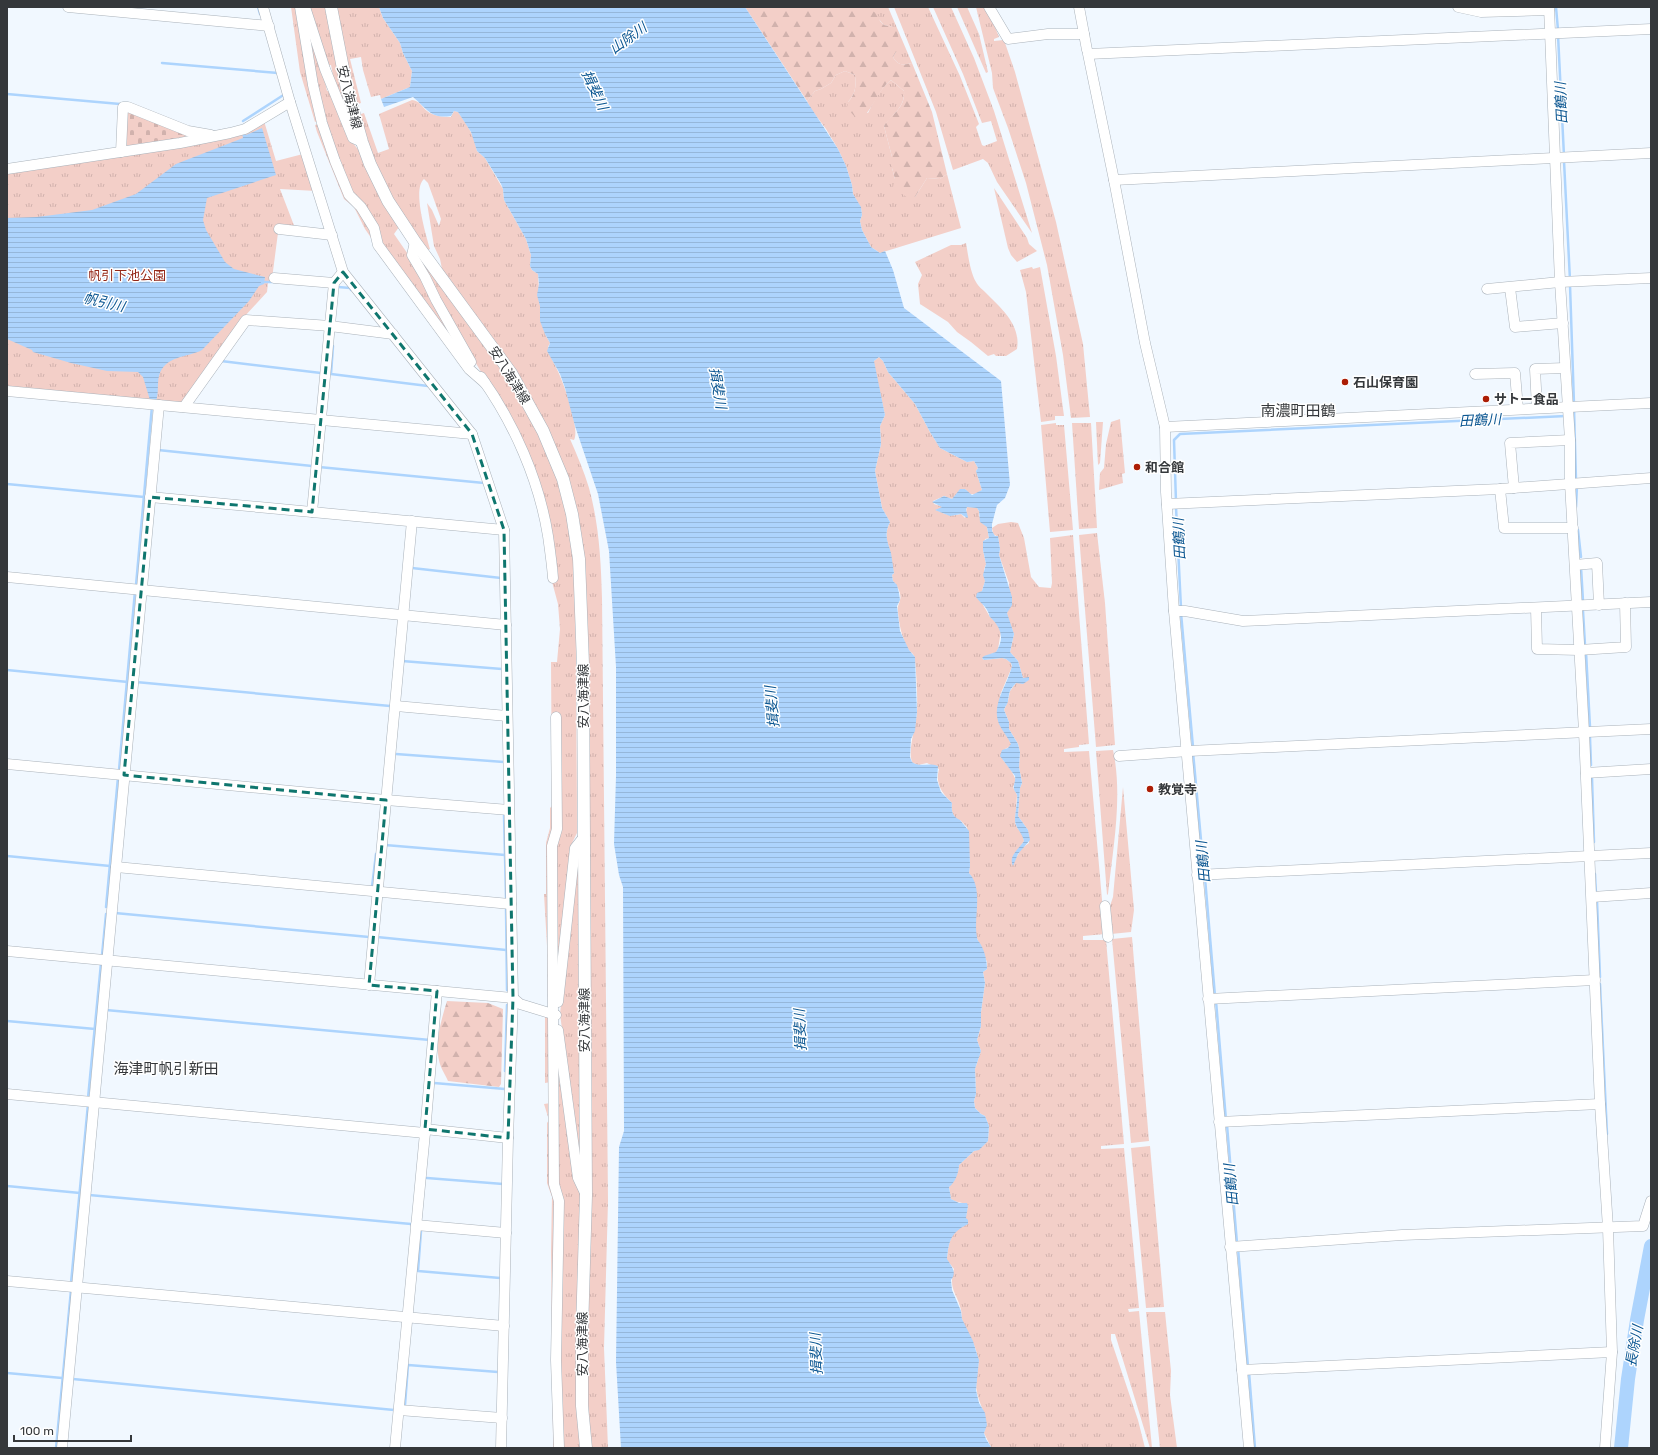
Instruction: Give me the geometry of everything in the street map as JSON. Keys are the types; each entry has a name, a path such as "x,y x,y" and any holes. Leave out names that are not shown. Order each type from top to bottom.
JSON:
{"main road":[{"name":"安八海津線","path":"331,7 347,89 370,164 388,201 415,242 511,373 543,431 563,479 572,514 579,559 583,664 586,1195 582,1331 582,1406 586,1448"}],"street":[{"path":"68,7 113,9 269,26"},
{"path":"263,7 290,102 343,272 472,434 504,530 513,998 508,1138 501,1448"},
{"path":"300,7 313,85 322,123 334,161 350,194 361,207 374,228 378,245 469,369 485,383"},
{"path":"305,7 333,91 353,138 362,142"},
{"path":"989,7 1008,39 1048,34 1084,34"},
{"path":"1079,7 1087,50"},
{"path":"1458,7 1481,12 1549,9 1554,34 1566,282 1563,323 1565,368 1571,408 1569,422 1570,484 1590,855 1600,1104 1608,1228 1612,1352 1604,1448"},
{"path":"1249,1448 1234,1272 1235,1246 1220,1122 1213,998 1178,611 1172,503 1165,427 1145,343 1088,54 1651,29"},
{"path":"7,169 180,143 216,136 245,128 290,102"},
{"path":"121,152 123,107 128,107 188,130 216,136"},
{"path":"1114,180 1651,153"},
{"path":"279,229 332,235"},
{"path":"415,242 412,255 425,277 439,307 506,418 530,471 548,535 553,578"},
{"path":"312,512 334,283 343,272"},
{"path":"274,278 334,283"},
{"path":"1487,289 1566,282 1651,278"},
{"path":"1510,288 1515,327 1563,323"},
{"path":"184,407 246,320 330,326 393,334"},
{"path":"1537,408 1535,368 1565,368"},
{"path":"1475,374 1514,373 1518,409"},
{"path":"7,391 472,434"},
{"path":"1165,427 1651,403"},
{"path":"62,1448 150,497 155,405"},
{"path":"1514,488 1510,442 1570,440"},
{"path":"1172,503 1500,489 1651,478"},
{"path":"1500,489 1504,528 1572,528"},
{"path":"150,497 504,530"},
{"path":"369,984 412,521"},
{"path":"1575,565 1597,563 1599,605"},
{"path":"7,577 506,625"},
{"path":"1178,611 1243,622 1651,602"},
{"path":"1536,608 1537,649 1579,650 1626,647 1624,603"},
{"path":"396,706 507,716"},
{"path":"556,717 557,829 552,846 555,1015 554,1184 559,1201 556,1360 559,1448"},
{"path":"1119,756 1191,751 1651,729"},
{"path":"7,764 386,800 509,810"},
{"path":"1586,773 1651,769"},
{"path":"583,838 576,848 555,1015 578,1178 586,1195"},
{"path":"1202,874 1651,853"},
{"path":"116,867 511,904"},
{"path":"1592,897 1651,893"},
{"path":"1105,906 1108,937"},
{"path":"7,951 513,998 520,1004 555,1015"},
{"path":"1213,998 1595,980"},
{"path":"395,1448 437,991"},
{"path":"7,1094 508,1138"},
{"path":"1220,1122 1600,1104"},
{"path":"1235,1246 1402,1235 1643,1226 1651,1201"},
{"path":"416,1225 506,1233"},
{"path":"7,1280 504,1326"},
{"path":"1243,1370 1612,1352"},
{"path":"399,1410 502,1418"}],"highlighted area":[{"path":"343,272 472,434 504,530 513,998 508,1138 425,1129 437,991 369,985 386,800 124,775 150,497 312,512 334,283"}],"green space":[{"path":"291,7 297,7 320,121 376,245 365,229 354,207 344,199 317,132 315,125 318,124 318,121 315,122 300,72"},
{"path":"303,7 321,62 327,91 331,90 351,141 363,155 399,227 394,234 421,273 469,365 381,243 353,195 338,160 316,86"},
{"path":"308,7 326,7 352,122 336,91 331,65 327,65"},
{"path":"336,7 379,7 383,18 400,43 412,71 410,87 381,99 380,95 371,97 363,70 361,57 350,59 361,103 355,105"},
{"path":"745,7 868,7 878,15 880,21 884,25 893,27 897,31 901,49 896,52 893,57 901,64 912,63 932,112 947,174 940,179 927,178 915,197 908,198 893,187 895,179 892,168 892,157 884,126 903,102 904,91 891,80 865,115 861,119 855,117 847,108 848,102 853,96 855,89 855,75 845,71 836,75 831,83 815,91 807,101"},
{"path":"868,7 888,7 912,63 901,64 895,60 893,57 896,52 893,27 884,25"},
{"path":"894,7 928,7 960,76 979,124 976,127 982,145 984,146 997,141 991,121 982,123 963,74 933,7 951,7 974,58 994,111 1032,233 997,182 988,163 983,159 953,170 936,112"},
{"path":"957,7 967,7 979,34 988,72 986,73"},
{"path":"976,7 987,7 999,37 994,39 994,41 1004,40 1015,72 1056,222 1083,344 1090,417 1071,418 1063,355 1047,265 1026,183 993,88 992,73"},
{"path":"845,71 855,75 855,89 853,96 848,102 868,113 875,99 891,80 904,91 903,102 884,126 892,157 892,168 895,179 915,197 927,178 940,179 947,174 961,228 880,253 871,247 862,230 860,221 862,215 861,208 853,194 852,185 846,166 826,129 807,101 815,91 831,83 836,75"},
{"path":"412,100 419,103 429,113 435,115 451,117 454,111 458,112 474,138 477,151 485,158 503,189 504,200 526,239 531,255 530,266 532,270 538,274 540,306 545,334 550,343 548,347 549,351 560,376 574,418 575,435 574,440 570,439 583,469 589,488 597,529 602,598 608,1201 604,1348 608,1448 591,1448 588,1404 579,519 517,373 442,269 440,259 434,246 427,203 439,226 441,219 428,183 424,179 419,192 421,212 430,249 428,250 393,200 375,165 358,115 364,113 378,153 389,149 379,114"},
{"path":"128,110 186,132 187,139 125,149 125,112"},
{"name":"帆引下池公園","path":"264,121 276,161 303,154 316,191 280,189 295,228 279,225 272,279 268,283 267,292 244,317 184,401 179,404 7,389 7,171 186,144"},
{"path":"994,188 1027,238 1029,244 1037,251 1017,262 1011,255 1008,248"},
{"path":"966,243 971,268 976,282 1004,311 1016,332 1017,349 1006,356 996,356 994,354 988,356 957,332 948,322 920,304 918,284 922,275 915,262 951,245 961,245"},
{"path":"417,252 499,364 534,423 560,487 570,528 575,591 577,833 572,843 557,996 555,996 558,717 551,1007 548,1009 544,894 546,894 546,843 550,828 550,808 552,806 551,662 557,662 560,629 558,604 551,578 541,498 487,382 438,299 416,255"},
{"path":"1032,267 1033,269 1040,267 1056,356 1064,416 1055,416 1055,420 1041,422 1026,292 1020,270"},
{"path":"879,357 883,361 888,372 915,404 940,448 967,462 974,461 978,468 976,471 982,490 977,494 969,494 965,489 959,492 952,499 944,496 933,501 934,504 943,507 936,510 951,515 961,514 965,518 967,507 977,508 979,511 979,516 987,527 989,538 985,539 983,550 986,564 984,570 985,581 982,591 983,605 1001,631 998,649 996,652 982,658 984,660 1006,659 1011,663 1012,667 1000,695 1008,737 1011,744 1011,746 1005,749 1003,760 1011,770 1016,780 1013,787 1017,795 1015,823 1022,833 1024,841 1018,850 1016,858 1022,848 1029,843 1028,830 1018,816 1020,788 1022,783 1019,767 1020,752 1018,744 1009,729 1009,722 1004,710 1010,691 1016,683 1027,681 1029,678 1023,678 1018,661 1010,652 1014,634 1007,616 1009,583 999,555 1000,549 998,537 993,534 992,528 998,524 1011,522 1018,523 1024,538 1031,577 1039,587 1051,588 1050,538 1073,535 1089,744 1064,749 1064,752 1089,751 1105,934 1083,936 1083,940 1106,940 1124,1144 1101,1146 1101,1149 1124,1148 1139,1308 1128,1309 1129,1312 1139,1311 1152,1448 1150,1448 1115,1334 1111,1334 1111,1340 1138,1420 1145,1448 994,1448 991,1447 984,1433 985,1417 976,1388 978,1367 977,1353 963,1324 961,1311 952,1282 954,1269 947,1260 948,1250 953,1235 959,1228 964,1226 968,1206 951,1199 949,1187 957,1174 959,1165 974,1151 979,1149 988,1141 989,1126 985,1116 975,1108 974,1101 976,1094 975,1069 981,1051 977,1040 981,1026 981,1012 985,983 983,972 987,969 987,962 976,936 976,890 969,873 970,865 967,827 960,820 955,818 952,812 952,803 940,788 938,779 939,769 927,763 918,765 913,763 911,759 911,746 917,716 915,659 914,655 908,649 902,635 898,617 900,592 893,581 892,575 894,573 887,538 887,530 890,522 882,508 875,471 881,444 880,426 885,415 874,365 874,361"},
{"path":"1120,419 1125,473 1122,474 1123,483 1099,490 1100,473 1104,468 1106,444 1111,422"},
{"path":"1096,422 1103,422 1100,463 1098,465"},
{"path":"1056,423 1056,425 1064,425 1073,530 1050,532 1041,425"},
{"path":"1072,423 1091,423 1097,528 1079,529"},
{"path":"1097,533 1105,603 1115,745 1096,747 1079,535"},
{"path":"1113,750 1116,768 1117,804 1107,895 1096,751"},
{"path":"1123,787 1134,910 1131,932 1111,934 1109,909 1113,897"},
{"path":"579,849 581,1171 560,1014 577,851"},
{"path":"1132,937 1149,1141 1131,1143 1112,939"},
{"path":"447,1001 488,1003 503,1009 501,1084 499,1087 448,1081 441,1067 438,1051 442,1017"},
{"path":"545,1015 549,1017 551,1082 545,1083"},
{"path":"557,1028 581,1193 581,1448 561,1448 557,1183"},
{"path":"551,1103 557,1206 557,1448 553,1448 551,1251 552,1197 547,1183 547,1123 549,1120 544,1104"},
{"path":"1150,1146 1164,1307 1146,1308 1131,1148"},
{"path":"1146,1312 1165,1312 1171,1371 1170,1395 1177,1448 1160,1448"}],"water":[{"path":"379,7 745,7 838,149 846,166 852,185 853,194 861,207 862,215 860,221 862,230 871,247 880,253 885,251 893,270 904,308 1001,381 1010,485 1005,498 997,505 992,524 992,531 995,536 998,536 1000,549 999,555 1012,597 1012,605 1007,613 1014,634 1010,652 1018,661 1023,678 1029,677 1029,680 1023,684 1016,683 1012,688 1008,703 1004,710 1009,722 1009,729 1018,744 1020,752 1019,767 1022,783 1020,788 1018,816 1028,830 1030,840 1018,854 1013,866 1013,856 1024,841 1015,821 1017,795 1014,790 1015,776 1000,756 1002,750 1008,748 1011,744 999,724 997,717 998,702 1012,666 1006,659 984,660 982,658 996,652 999,647 1001,634 986,608 976,597 977,593 982,591 985,581 983,575 986,564 983,541 989,538 987,527 980,522 979,511 977,508 967,507 967,518 961,514 950,516 935,510 942,507 932,502 944,496 952,499 960,489 965,489 972,495 982,490 976,471 978,468 974,461 967,462 940,448 915,404 888,372 883,361 879,357 874,361 885,415 880,426 881,444 875,471 882,508 890,522 887,530 887,538 894,573 892,575 893,581 897,585 900,600 897,606 900,631 909,650 915,657 917,712 915,731 911,739 910,757 912,762 918,765 938,766 937,780 941,792 952,803 952,812 954,816 960,820 969,831 969,873 976,887 977,895 977,938 984,951 987,963 987,969 983,972 985,983 981,1012 981,1026 977,1040 981,1051 975,1069 976,1094 974,1101 975,1108 985,1116 989,1126 988,1141 979,1150 974,1151 959,1165 956,1177 949,1187 951,1199 959,1203 967,1203 966,1218 968,1220 968,1224 954,1234 950,1242 947,1259 954,1272 951,1280 952,1290 961,1311 962,1319 973,1341 979,1360 976,1390 979,1403 985,1413 987,1425 984,1433 991,1447 994,1448 621,1448 616,1362 619,1147 624,1131 623,887 619,875 614,844 616,776 616,667 609,551 598,494 575,426 565,388 560,374 547,351 550,343 540,321 540,306 537,295 539,284 538,274 532,270 530,266 531,255 526,239 504,200 501,184 485,158 477,151 471,132 458,112 454,111 451,116 439,116 430,112 413,97 384,107 381,99 410,87 412,71 400,43 383,18"},
{"name":"帆引下池公園","path":"262,128 276,175 207,198 203,220 206,230 225,262 234,269 265,277 264,284 259,286 249,301 202,350 177,358 166,364 159,376 156,401 150,400 143,377 138,372 107,371 71,363 33,352 32,350 7,339 7,218 37,217 92,210 136,194 176,164 243,138 242,133 245,133 246,135"}],"waterway":[{"path":"258,7 260,14"},
{"name":"田鶴川","path":"1556,7 1558,30"},
{"name":"田鶴川","path":"1558,35 1564,156"},
{"path":"162,63 278,73"},
{"path":"7,94 120,104"},
{"path":"243,121 285,94"},
{"name":"田鶴川","path":"1564,161 1570,280"},
{"path":"262,282 273,282"},
{"name":"田鶴川","path":"1570,285 1574,404"},
{"path":"338,287 350,288 351,290"},
{"path":"333,346 331,374 428,386"},
{"path":"221,361 321,373"},
{"path":"136,585 152,406"},
{"path":"1574,409 1576,480"},
{"name":"田鶴川","path":"1176,502 1174,440 1180,434 1566,416"},
{"path":"158,450 312,466"},
{"path":"319,467 484,483"},
{"path":"7,484 144,497"},
{"path":"1576,507 1577,486"},
{"name":"田鶴川","path":"1176,507 1181,608"},
{"path":"1578,530 1581,557"},
{"path":"1581,567 1583,601"},
{"path":"412,568 501,578"},
{"path":"119,770 135,591"},
{"path":"1583,611 1585,645"},
{"name":"田鶴川","path":"1181,613 1193,747"},
{"path":"1586,652 1590,727"},
{"path":"402,661 502,669"},
{"path":"7,670 128,682"},
{"path":"136,682 390,706"},
{"path":"1590,738 1591,765"},
{"name":"田鶴川","path":"1193,752 1204,873"},
{"path":"396,754 504,762"},
{"path":"106,907 118,777"},
{"path":"1592,778 1594,842"},
{"path":"504,815 506,898"},
{"path":"385,845 505,855"},
{"path":"370,887 372,887 376,854"},
{"path":"7,856 110,866"},
{"path":"1595,874 1596,894"},
{"name":"田鶴川","path":"1205,878 1215,996"},
{"path":"1597,901 1600,977"},
{"path":"506,908 507,990"},
{"path":"115,913 369,937"},
{"path":"102,955 106,914"},
{"path":"377,937 506,950"},
{"path":"88,1098 101,963"},
{"path":"1600,984 1607,1134"},
{"name":"田鶴川","path":"1216,1001 1226,1120"},
{"path":"505,1071 507,1005"},
{"path":"106,1010 430,1040"},
{"path":"7,1021 95,1029"},
{"path":"434,1083 505,1089"},
{"path":"71,1283 88,1104"},
{"name":"田鶴川","path":"1227,1125 1237,1243"},
{"path":"427,1178 503,1184"},
{"path":"7,1186 80,1193"},
{"path":"89,1195 411,1224"},
{"path":"421,1231 418,1271 500,1278"},
{"name":"長除川","path":"1621,1448 1628,1379 1651,1246"},
{"name":"田鶴川","path":"1238,1248 1248,1367"},
{"path":"56,1448 71,1290"},
{"path":"405,1405 408,1365 498,1372"},
{"name":"田鶴川","path":"1249,1372 1255,1448"},
{"path":"7,1373 62,1378"},
{"path":"73,1379 394,1410"}],"place":[{"name":"石山保育園","path":"1345,382"},
{"name":"サトー食品","path":"1486,399"},
{"name":"和合館","path":"1137,467"},
{"name":"教覚寺","path":"1150,789"}],"district":[{"name":"南濃町田鶴","path":"1298,411"},
{"name":"海津町帆引新田","path":"166,1069"}],"water label":[{"name":"山除川","path":"628,38"},
{"name":"揖斐川","path":"595,90"},
{"name":"帆引川","path":"104,302"},
{"name":"揖斐川","path":"718,388"},
{"name":"揖斐川","path":"772,707"},
{"name":"揖斐川","path":"800,1030"},
{"name":"揖斐川","path":"816,1354"}]}
